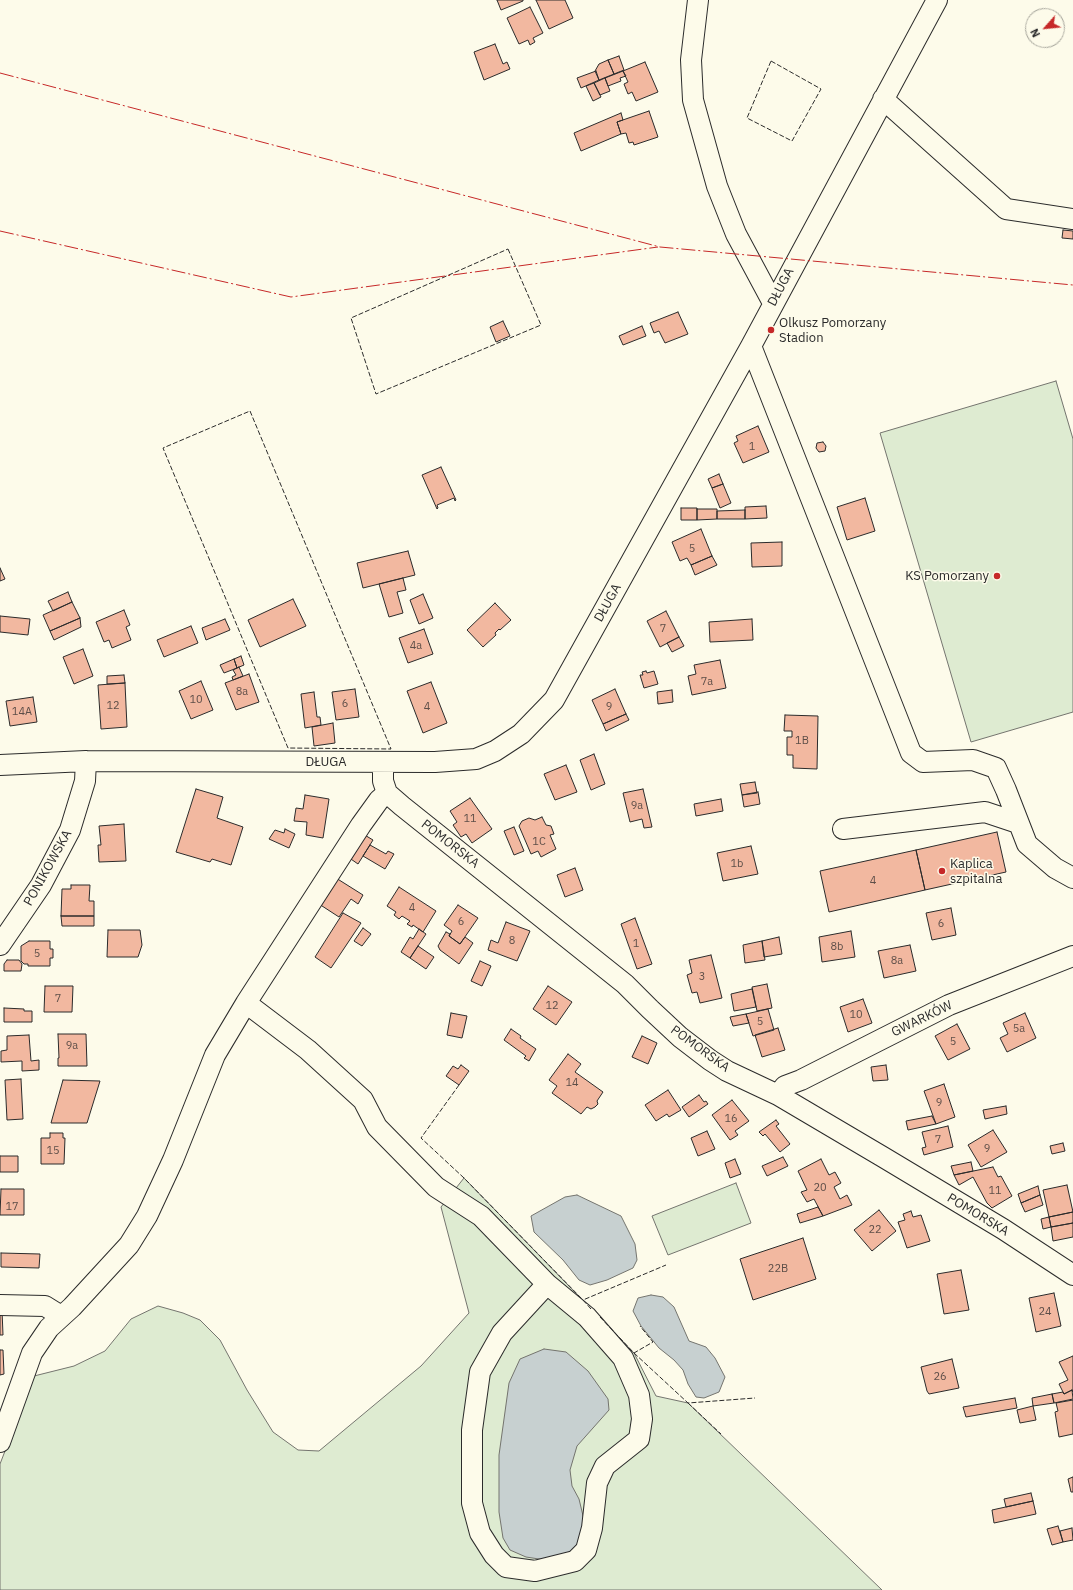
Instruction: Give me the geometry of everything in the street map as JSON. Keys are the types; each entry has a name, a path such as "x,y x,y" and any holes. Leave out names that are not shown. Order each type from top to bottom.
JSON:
{"street":[{"path":"698,0 691,60 693,100 720,193 736,234 773,303"},
{"name":"DŁUGA","path":"0,765 86,761 435,762 476,759 495,751 521,734 554,700 751,346 936,0"},
{"path":"883,99 1006,209 1073,219"},
{"path":"751,346 911,753 923,762 973,760 996,768 1027,844 1055,868 1073,878"},
{"name":"PONIKOWSKA","path":"0,946 41,885 70,830 85,781 86,761"},
{"path":"0,1442 32,1353 49,1328 72,1307 129,1245 147,1216 173,1160 215,1055 246,1003 361,825 379,800 388,793 383,781 382,763"},
{"name":"POMORSKA","path":"388,793 402,806 625,984 650,1010 680,1037 727,1071 778,1095 1003,1229 1073,1275"},
{"path":"843,829 985,812 1018,823"},
{"name":"GWARKÓW","path":"778,1095 785,1086 808,1077 948,1005 1073,956"},
{"path":"246,1003 308,1050 363,1100 377,1126 436,1187 481,1216 547,1284 586,1318 623,1358 639,1395 642,1419 639,1439 605,1466 597,1483 592,1528 586,1550 575,1560 534,1571 506,1567 494,1555 480,1533 472,1503 472,1430 480,1372 502,1333 547,1284"},
{"path":"0,1306 45,1306 61,1316"}],"green space":[{"name":"KS Pomorzany","path":"1056,381 1073,439 1073,712 971,742 880,433"},
{"path":"464,1178 634,1353 656,1396 688,1403 882,1590 0,1590 0,1464 34,1376 74,1366 105,1351 131,1319 158,1306 183,1313 200,1320 220,1340 247,1390 273,1432 298,1450 319,1451 421,1366 469,1313 441,1207"},
{"path":"736,1183 751,1223 668,1255 652,1216"}],"shaded area":[{"path":"577,1195 621,1216 635,1244 637,1260 633,1268 607,1280 590,1285 579,1280 563,1260 534,1232 531,1216 565,1197"},
{"path":"651,1295 663,1297 674,1307 689,1341 706,1347 715,1358 725,1377 719,1392 704,1398 696,1397 688,1384 683,1370 674,1360 659,1348 641,1326 633,1311 638,1298"},
{"path":"544,1349 566,1352 588,1371 608,1399 609,1410 577,1446 570,1470 572,1486 579,1499 585,1524 580,1541 571,1551 552,1561 526,1557 510,1550 503,1538 499,1512 499,1455 509,1383 520,1359"}],"building":[{"path":"497,0 523,0 523,1 501,10"},
{"path":"536,0 565,0 573,18 549,29"},
{"path":"530,7 543,33 533,38 535,42 530,45 528,40 519,44 507,18"},
{"path":"495,44 503,64 507,62 510,69 484,80 474,52"},
{"path":"619,56 624,70 614,74 608,60"},
{"path":"608,60 614,74 599,80 595,71 599,64"},
{"path":"645,62 658,92 636,101 632,92 628,94 624,84 628,82 623,71"},
{"path":"596,71 599,80 581,88 577,78"},
{"path":"623,71 626,76 620,78 621,81 608,86 605,78"},
{"path":"605,78 610,91 600,95 594,83"},
{"path":"594,83 601,97 593,101 586,86"},
{"path":"649,111 658,137 634,145 633,142 629,143 626,133 621,134 617,122"},
{"path":"621,113 623,120 617,122 621,134 581,151 574,133"},
{"path":"1063,230 1073,231 1073,239 1062,238"},
{"path":"678,312 688,334 665,343 659,331 654,333 650,323"},
{"path":"503,321 510,336 496,342 490,327"},
{"path":"642,326 646,336 623,345 619,336"},
{"path":"758,426 769,452 743,463 734,443 738,441 736,436"},
{"path":"823,442 826,446 825,451 819,452 816,448 817,443"},
{"path":"441,467 456,500 455,501 454,498 437,505 437,509 422,475"},
{"path":"719,474 723,484 712,488 708,479"},
{"path":"723,484 731,503 720,508 712,488"},
{"path":"865,498 875,531 847,540 837,507"},
{"path":"766,506 767,518 745,519 745,507"},
{"path":"681,508 697,508 697,520 681,520"},
{"path":"697,509 717,509 717,519 697,520"},
{"path":"745,510 745,519 717,519 717,511"},
{"path":"701,529 712,556 691,565 687,558 680,561 672,542"},
{"path":"782,542 782,566 752,567 751,543"},
{"path":"408,551 415,575 363,588 357,563"},
{"path":"712,556 717,565 695,575 691,565"},
{"path":"0,568 5,579 0,581"},
{"path":"403,578 406,590 397,592 403,613 389,617 379,584"},
{"path":"68,592 72,602 53,611 48,601"},
{"path":"423,594 433,618 419,624 410,600"},
{"path":"293,599 306,626 260,647 248,620"},
{"path":"72,602 80,618 50,631 43,615"},
{"path":"495,603 511,620 500,630 499,629 495,633 496,635 483,647 467,630"},
{"path":"124,610 130,625 126,627 131,640 112,648 109,640 104,642 96,622"},
{"path":"666,611 679,637 660,647 647,621"},
{"path":"0,616 30,619 28,635 0,632"},
{"path":"80,618 81,627 54,640 50,631"},
{"path":"225,619 230,630 206,640 202,628"},
{"path":"752,619 753,640 710,642 709,622"},
{"path":"191,626 198,643 164,657 157,640"},
{"path":"424,629 433,654 408,663 399,638"},
{"path":"679,637 684,646 672,652 667,643"},
{"path":"83,649 93,676 74,684 63,657"},
{"path":"241,656 244,665 237,668 234,659"},
{"path":"234,659 237,668 224,673 220,665"},
{"path":"720,660 726,688 692,695 688,676 696,674 694,665"},
{"path":"239,667 243,676 233,680 232,677 236,675 233,670"},
{"path":"646,671 647,673 654,671 658,684 644,688 640,675 643,675 642,672"},
{"path":"249,674 259,702 236,710 225,683"},
{"path":"124,675 125,683 107,684 107,676"},
{"path":"201,681 213,710 191,719 179,691"},
{"path":"431,682 447,723 423,733 407,691"},
{"path":"125,683 127,727 101,729 98,685"},
{"path":"355,689 359,717 336,720 332,692"},
{"path":"615,689 626,714 603,724 592,700"},
{"path":"672,690 673,702 658,704 657,692"},
{"path":"314,692 317,717 320,717 321,725 305,728 301,694"},
{"path":"33,697 37,722 10,726 6,701"},
{"path":"626,714 629,720 606,731 603,724"},
{"path":"785,715 818,716 817,769 793,768 793,755 787,755 787,737 792,737 792,731 784,731"},
{"path":"333,723 335,743 314,746 312,727"},
{"path":"594,754 605,784 591,790 580,760"},
{"path":"566,765 577,792 555,800 544,774"},
{"path":"755,782 757,793 742,795 740,784"},
{"path":"196,789 223,797 217,818 243,827 231,865 212,859 210,862 176,852"},
{"path":"643,789 652,827 644,828 642,819 630,822 623,793"},
{"path":"758,792 760,804 744,807 742,795"},
{"path":"305,795 329,799 323,838 306,835 307,822 294,821 296,808 303,809"},
{"path":"470,798 492,829 472,843 466,834 461,837 453,825 457,822 450,811"},
{"path":"721,799 723,811 696,816 694,804"},
{"path":"542,817 546,825 551,826 554,834 550,835 556,849 541,857 538,851 531,854 519,826 522,821 529,818 535,820"},
{"path":"124,824 126,861 99,862 98,845 101,845 99,826"},
{"path":"514,827 524,851 514,855 504,831"},
{"path":"285,829 295,834 289,848 269,839 275,830 284,833"},
{"path":"997,832 1006,872 925,890 916,850"},
{"path":"363,834 373,840 358,864 348,857"},
{"path":"370,845 386,854 388,851 394,854 385,869 363,856"},
{"path":"751,846 758,874 723,881 717,853"},
{"path":"916,850 925,890 829,912 820,871"},
{"path":"575,868 583,890 565,897 557,875"},
{"path":"336,878 363,895 358,904 351,899 339,917 319,904"},
{"path":"71,885 90,885 89,901 94,901 94,916 61,916 62,889 71,889"},
{"path":"399,887 436,911 423,932 413,925 412,927 407,924 410,921 402,916 399,919 394,915 396,912 387,906"},
{"path":"458,905 478,918 460,944 449,936 452,931 444,925"},
{"path":"951,908 956,935 932,940 926,913"},
{"path":"343,913 361,923 331,968 315,957"},
{"path":"61,916 94,916 94,926 62,926"},
{"path":"635,918 652,964 637,969 621,924"},
{"path":"506,922 530,931 517,961 488,950 491,940 498,943"},
{"path":"363,928 371,934 362,946 354,941"},
{"path":"419,929 426,934 410,958 401,952 410,937 413,939"},
{"path":"108,930 140,930 142,945 138,957 107,957"},
{"path":"851,931 855,957 822,962 819,937"},
{"path":"446,932 460,944 465,937 473,943 459,964 440,950 438,946"},
{"path":"779,937 782,954 764,957 762,941"},
{"path":"29,941 50,941 50,949 53,949 53,958 50,958 50,966 28,966 28,964 24,964 21,961 21,946"},
{"path":"762,941 765,960 745,963 743,945"},
{"path":"910,945 916,971 884,978 878,951"},
{"path":"418,946 434,957 426,969 410,958"},
{"path":"711,955 722,998 700,1003 697,992 692,993 687,975 692,973 689,960"},
{"path":"7,960 19,960 22,964 21,971 4,971 4,964"},
{"path":"480,961 491,966 482,986 471,981"},
{"path":"767,984 772,1008 757,1011 752,987"},
{"path":"45,986 73,986 72,1012 44,1012"},
{"path":"548,986 572,1002 556,1025 533,1009"},
{"path":"752,989 756,1007 734,1011 731,994"},
{"path":"863,999 872,1023 848,1032 840,1007"},
{"path":"4,1008 32,1011 32,1022 4,1022"},
{"path":"768,1009 774,1030 753,1036 746,1014"},
{"path":"451,1013 467,1016 462,1038 447,1035"},
{"path":"1025,1013 1036,1038 1007,1052 1000,1038 1008,1034 1003,1023"},
{"path":"746,1014 749,1023 733,1026 730,1017"},
{"path":"957,1024 970,1049 948,1060 935,1036"},
{"path":"778,1028 785,1050 762,1057 755,1035"},
{"path":"511,1029 521,1036 520,1038 536,1049 529,1061 524,1058 526,1056 504,1040"},
{"path":"58,1034 86,1034 87,1066 58,1066"},
{"path":"29,1035 31,1061 39,1060 39,1070 22,1071 22,1061 1,1062 1,1051 7,1050 7,1036"},
{"path":"642,1036 657,1043 648,1064 632,1057"},
{"path":"568,1054 581,1064 575,1072 603,1092 597,1101 598,1104 595,1107 591,1109 587,1107 581,1114 552,1093 557,1086 549,1080"},
{"path":"461,1065 469,1071 459,1085 446,1076 453,1066 458,1069"},
{"path":"886,1065 888,1080 873,1081 871,1067"},
{"path":"21,1079 23,1119 7,1120 5,1080"},
{"path":"63,1080 100,1081 87,1123 51,1123"},
{"path":"944,1084 955,1117 936,1124 924,1091"},
{"path":"668,1090 681,1110 669,1117 667,1114 656,1121 645,1105"},
{"path":"699,1095 704,1102 706,1101 708,1104 689,1117 682,1107"},
{"path":"732,1100 749,1121 735,1131 738,1135 730,1140 712,1115"},
{"path":"1006,1106 1007,1114 985,1119 983,1110"},
{"path":"932,1116 936,1124 908,1130 906,1121"},
{"path":"776,1120 779,1124 776,1126 790,1144 780,1152 765,1134 763,1136 759,1132"},
{"path":"948,1126 953,1147 924,1155 922,1148 926,1147 922,1132"},
{"path":"993,1130 1007,1152 981,1167 968,1145"},
{"path":"707,1131 715,1149 698,1156 691,1138"},
{"path":"50,1133 63,1133 63,1138 65,1138 64,1164 41,1164 41,1138 50,1138"},
{"path":"1063,1143 1065,1151 1052,1154 1050,1146"},
{"path":"0,1156 18,1156 18,1172 0,1172"},
{"path":"783,1157 788,1166 767,1176 762,1166"},
{"path":"735,1159 741,1174 730,1178 725,1163"},
{"path":"821,1159 829,1175 835,1172 841,1183 834,1187 840,1199 847,1195 852,1205 823,1216 814,1199 807,1202 801,1192 807,1190 798,1171"},
{"path":"971,1162 973,1171 954,1175 951,1166"},
{"path":"993,1167 998,1177 1001,1176 1012,1196 992,1208 987,1203 973,1177 959,1185 954,1175"},
{"path":"1067,1185 1073,1212 1049,1217 1043,1190"},
{"path":"1038,1186 1040,1195 1021,1203 1018,1194"},
{"path":"1,1189 24,1189 24,1215 0,1215"},
{"path":"1040,1195 1043,1205 1025,1212 1021,1203"},
{"path":"818,1207 823,1216 800,1223 797,1214"},
{"path":"879,1210 896,1231 872,1251 854,1230"},
{"path":"911,1211 913,1217 921,1215 930,1241 907,1248 898,1222 905,1220 903,1214"},
{"path":"1073,1212 1073,1223 1051,1227 1049,1217"},
{"path":"1049,1217 1051,1227 1043,1229 1041,1219"},
{"path":"1073,1223 1073,1237 1053,1241 1051,1227"},
{"path":"803,1238 816,1279 753,1300 740,1259"},
{"path":"1,1253 40,1254 39,1268 1,1267"},
{"path":"961,1270 969,1310 944,1314 937,1274"},
{"path":"1054,1293 1061,1326 1036,1332 1029,1298"},
{"path":"0,1310 2,1310 3,1335 0,1335"},
{"path":"0,1350 3,1350 4,1374 0,1375"},
{"path":"1073,1356 1073,1392 1072,1390 1064,1394 1059,1384 1068,1380 1059,1362"},
{"path":"952,1359 959,1388 929,1394 921,1367"},
{"path":"1072,1390 1073,1399 1054,1403 1052,1394 1063,1392 1064,1394"},
{"path":"1052,1394 1054,1403 1033,1406 1032,1398"},
{"path":"1015,1398 1017,1408 966,1417 963,1407"},
{"path":"1073,1400 1073,1434 1059,1437 1055,1412 1058,1411 1056,1403"},
{"path":"1033,1406 1036,1420 1020,1423 1017,1410"},
{"path":"1073,1477 1073,1492 1071,1492 1068,1479"},
{"path":"1031,1493 1033,1501 1006,1507 1004,1499"},
{"path":"1033,1501 1036,1514 994,1523 992,1510"},
{"path":"1058,1526 1063,1542 1052,1545 1047,1529"},
{"path":"1072,1528 1073,1540 1063,1542 1060,1531"}],"fence":[{"path":"771,61 821,89 792,141 747,118 771,61"},
{"path":"508,249 541,325 376,394 351,318 508,249"},
{"path":"250,411 391,749 288,748 163,448 250,411"},
{"path":"459,1085 421,1138 464,1178 583,1300"},
{"path":"591,1309 583,1300 666,1265"},
{"path":"600,1317 634,1353 653,1342 640,1326"},
{"path":"634,1353 688,1403 755,1398"},
{"path":"688,1403 721,1434"}],"power":[{"path":"0,73 660,247 1073,285"},
{"path":"0,231 291,297 658,247"}],"place":[{"name":"Olkusz Pomorzany Stadion","path":"771,330"},
{"name":"KS Pomorzany","path":"997,576"},
{"name":"Kaplica szpitalna","path":"942,871"}]}
